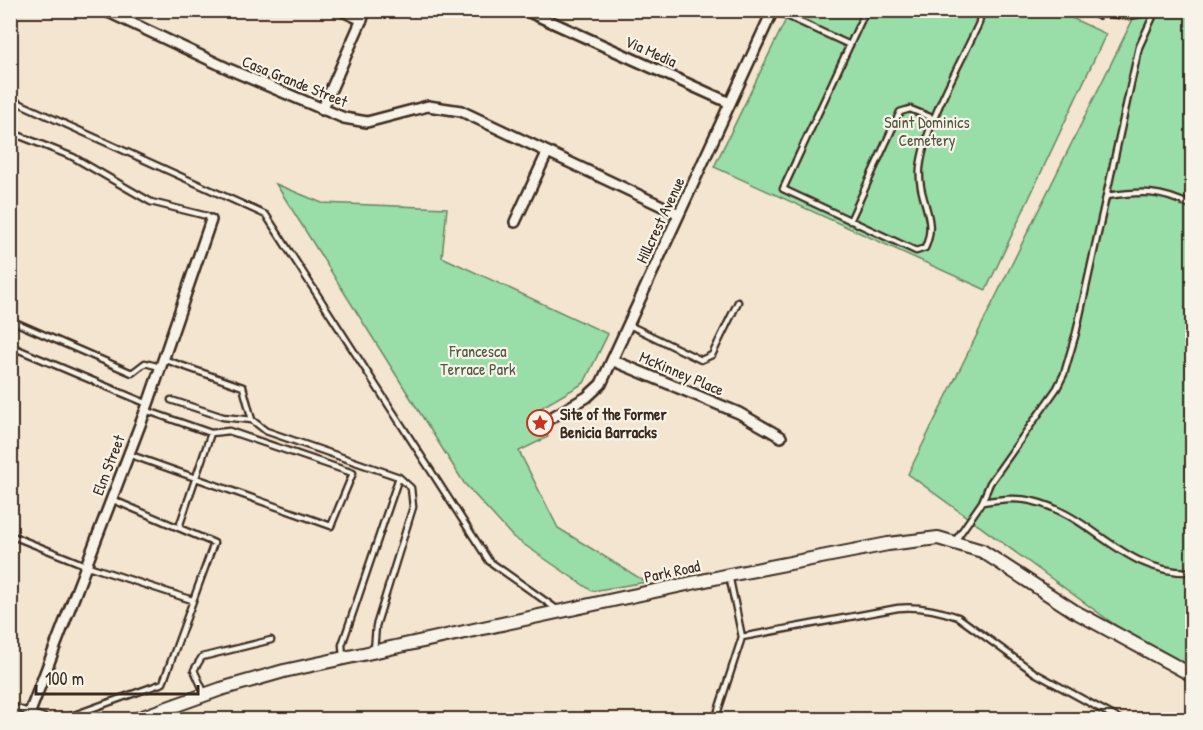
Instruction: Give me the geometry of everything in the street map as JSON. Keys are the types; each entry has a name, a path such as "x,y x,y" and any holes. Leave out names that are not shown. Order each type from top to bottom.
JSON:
{"street":[{"name":"Casa Grande Street","path":"104,10 322,110 367,122 428,106 461,111 679,214"},
{"path":"340,10 362,20"},
{"path":"322,110 366,10"},
{"name":"Hillcrest Avenue","path":"549,419 580,402 602,384 774,10"},
{"name":"Via Media","path":"527,11 730,103"},
{"path":"515,222 547,153"},
{"name":"Elm Street","path":"28,716 147,407 211,220"},
{"name":"McKinney Place","path":"614,361 739,413 781,437"},
{"name":"Park Road","path":"134,720 205,694 273,674 729,575 920,538 955,541 982,551 1074,611 1192,675"}],"lane":[{"path":"774,10 850,45"},
{"path":"866,10 783,189 916,251 925,248 932,226 920,194 920,169 925,143 979,24 981,10"},
{"path":"1095,12 1129,16 1156,11"},
{"path":"955,541 981,502 990,483 1064,374 1076,333 1139,47 1156,11"},
{"path":"10,99 266,215 489,561 561,612"},
{"path":"850,221 900,112 910,109 935,119"},
{"path":"10,132 73,157 151,202 211,220"},
{"path":"1107,196 1150,192 1167,194 1192,206"},
{"path":"628,325 701,360 712,355 738,302"},
{"path":"10,320 132,373 145,363 162,363 243,387 252,420"},
{"path":"10,346 211,434 229,431 353,473 331,526 128,454"},
{"path":"171,400 223,417 252,420 266,431 399,477 411,488 413,507 376,626 374,651"},
{"path":"179,527 211,434"},
{"path":"344,658 342,645 399,477"},
{"path":"60,720 164,683 214,543 111,499"},
{"path":"981,502 1030,500 1049,506 1069,516 1133,559 1155,569 1192,572"},
{"path":"10,535 86,565 192,600"},
{"path":"715,720 742,636 729,575"},
{"path":"742,636 898,608 927,608 958,617 1052,683 1121,720"},
{"path":"205,694 194,670 202,657 271,640"},
{"path":"10,706 28,716 52,720"}],"green space":[{"name":"Saint Dominics Cemetery","path":"790,11 1057,11 1106,34 986,290 714,167"},
{"path":"1137,11 1192,11 1192,681 908,474"},
{"name":"Francesca Terrace Park","path":"276,184 322,203 447,208 442,257 608,334 584,383 537,410 548,437 519,451 558,528 646,582 592,591 513,537 464,483"}],"place":[{"name":"Site of the Former Benicia Barracks","path":"540,423"}]}
